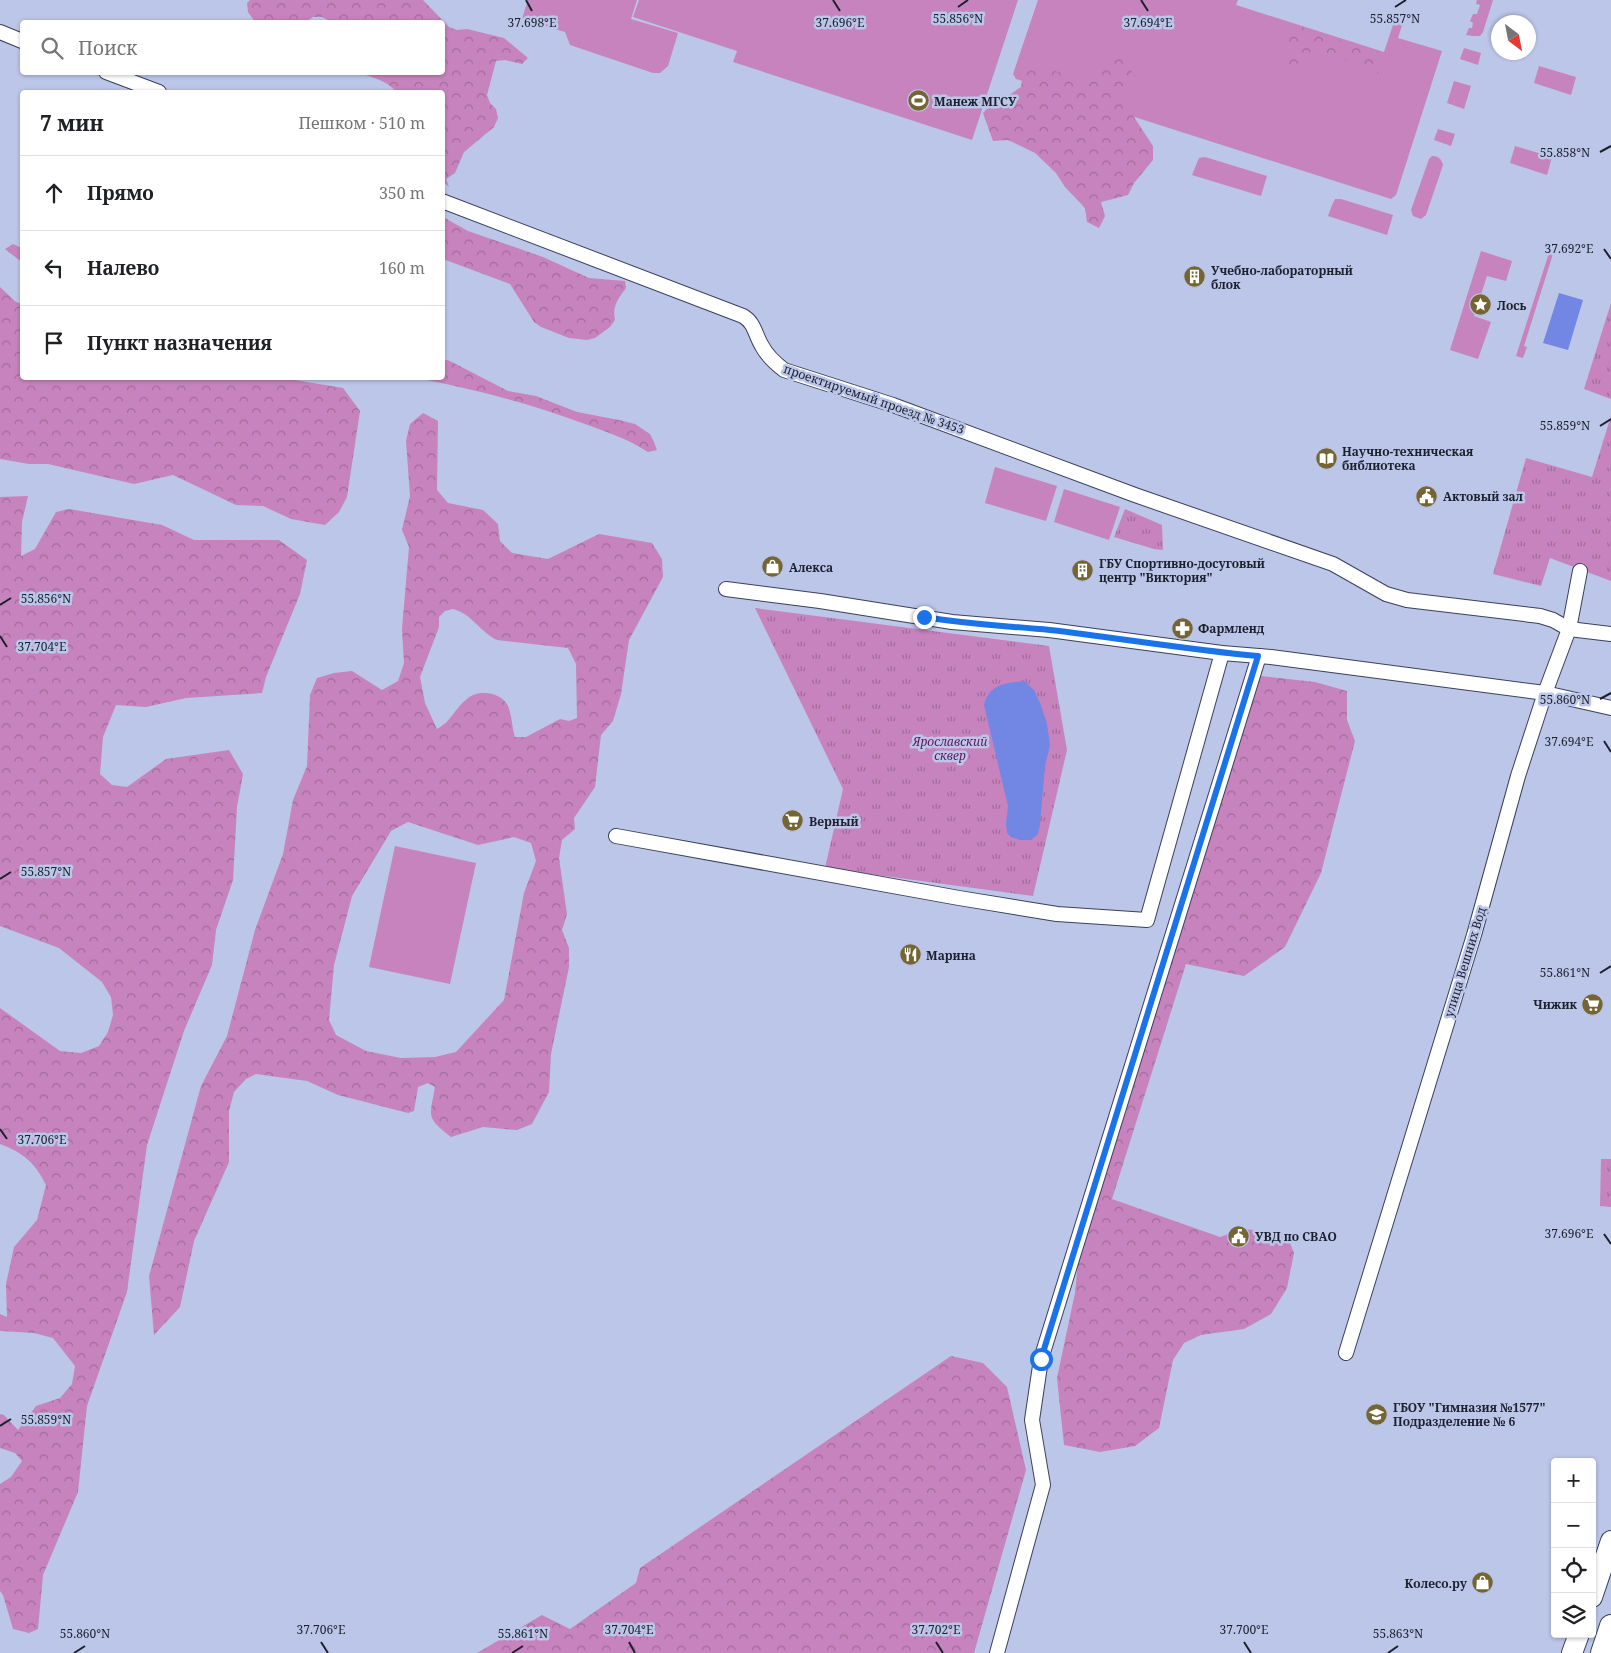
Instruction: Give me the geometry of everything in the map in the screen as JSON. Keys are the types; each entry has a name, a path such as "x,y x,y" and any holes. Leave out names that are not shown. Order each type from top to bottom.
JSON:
{"main road":[{"path":"1602,1653 1611,1626"}],"street":[{"path":"0,32 20,40"},
{"path":"114,75 154,90"},
{"name":"проектируемый проезд № 3453","path":"445,202 744,316 753,324 765,351 784,370 893,405 1135,495 1333,564 1386,594 1407,600 1540,616 1553,620 1569,629 1611,634"},
{"name":"улица Вешних Вод","path":"1346,1353 1474,935 1508,809 1545,693 1569,629 1580,571"},
{"path":"726,589 820,601 952,622 1049,630 1545,693 1611,708"},
{"path":"616,836 1057,914 1147,920 1222,653"},
{"path":"996,1653 1043,1485 1032,1420 1041,1359 1258,656"},
{"path":"1594,1593 1606,1564 1611,1541"},
{"path":"1572,1653 1578,1638"}],"green space":[{"path":"250,0 423,0 442,20 328,20 322,17 313,17 308,20 254,20 248,12 247,3"},
{"path":"528,0 637,0 631,19 678,33 668,66 660,73 653,73 570,45 565,32 522,19"},
{"name":"Манеж МГСУ","path":"639,0 1018,0 972,140 733,62 737,51 633,17"},
{"path":"1038,0 1238,0 1236,5 1384,52 1396,16 1404,19 1398,38 1442,51 1396,195 1391,199 1016,79 1013,74"},
{"path":"1477,0 1493,0 1480,36 1466,35 1469,28 1472,28 1473,23 1470,21 1473,14 1477,14 1480,5 1476,4"},
{"path":"445,23 449,27 457,30 467,29 504,38 528,58 522,64 505,60 496,61 487,95 490,103 496,109 498,118 494,127 464,152 455,173 446,179 449,187 445,183 445,90 394,90 375,78 366,75 445,75"},
{"path":"1293,26 1300,26 1315,34 1322,34 1360,49 1383,53 1386,57 1377,75 1373,78 1360,74 1358,64 1348,62 1342,57 1334,58 1318,50 1310,52 1310,61 1305,66 1297,69 1291,68 1288,66 1291,54 1288,48 1288,34"},
{"path":"1464,48 1481,53 1478,65 1460,59"},
{"path":"1107,52 1121,56 1124,65 1137,77 1126,98 1130,111 1153,146 1153,160 1134,183 1128,195 1101,202 1105,216 1099,228 1087,222 1085,208 1065,187 1056,173 1035,153 1008,140 993,141 983,113 996,99 1009,95 1021,87 1023,72 1035,67 1078,76 1092,75 1102,65"},
{"path":"1539,66 1576,77 1571,95 1534,83"},
{"path":"1454,81 1471,86 1464,109 1447,103"},
{"path":"1438,129 1455,134 1451,146 1434,140"},
{"path":"1515,146 1552,157 1547,175 1510,163"},
{"path":"1432,156 1439,158 1443,165 1426,215 1421,219 1413,216 1411,210 1429,159"},
{"path":"1205,157 1267,176 1261,196 1192,175 1199,158"},
{"path":"1335,199 1341,199 1393,215 1387,235 1328,216"},
{"path":"445,218 468,231 543,257 589,278 625,281 626,288 618,299 615,307 615,320 610,327 595,338 587,340 569,338 541,327 534,322 510,284 445,260"},
{"path":"13,244 20,247 20,260 19,260 5,249"},
{"path":"1481,251 1512,261 1506,281 1487,276 1474,316 1491,322 1478,359 1450,350"},
{"path":"1549,253 1553,254 1524,346 1527,347 1523,358 1516,356"},
{"path":"0,287 20,303 20,380 295,380 343,388 360,411 347,497 339,512 325,525 291,519 263,506 236,505 173,475 134,484 48,464 29,464 0,459"},
{"path":"1611,303 1611,399 1584,389"},
{"path":"445,360 450,361 508,391 536,396 577,412 635,424 650,434 657,450 648,452 633,443 565,417 460,387 427,380 445,380"},
{"path":"423,413 438,421 437,490 448,503 483,510 498,524 500,541 512,553 548,559 599,534 652,543 662,559 663,577 629,640 621,694 613,721 601,735 595,787 574,818 575,829 562,840 559,858 567,914 562,930 569,948 569,967 551,1054 549,1092 532,1124 517,1130 483,1127 451,1137 437,1125 431,1116 435,1087 428,1083 418,1087 414,1111 408,1113 338,1095 307,1081 256,1074 246,1079 234,1092 229,1111 229,1162 194,1241 180,1307 154,1335 149,1276 201,1086 227,1036 255,930 283,854 293,800 307,766 310,695 317,678 334,673 352,671 382,690 398,681 404,663 402,629 409,547 402,530 410,496 406,441 410,424","holes":["453,609 465,614 497,640 568,648 576,664 577,718 569,721 560,719 526,737 515,737 508,706 505,701 495,695 483,693 467,699 446,723 437,729 425,703 420,677 439,627 439,617 445,611","408,822 478,845 514,837 531,843 536,861 524,893 504,1000 456,1052 435,1057 401,1058 366,1051 336,1035 329,1020 334,965 352,896 391,831"]},
{"path":"1611,416 1611,581 1550,558 1541,586 1493,574 1526,458 1592,477"},
{"path":"995,467 1057,486 1046,521 985,503"},
{"path":"1064,489 1120,507 1109,540 1054,522"},
{"path":"28,496 22,522 21,556 35,549 56,512 69,509 162,525 194,540 279,540 307,560 300,594 266,677 262,693 186,698 146,707 116,705 103,737 100,774 112,785 127,787 166,759 229,750 243,774 237,807 233,880 216,930 212,965 184,1031 147,1145 127,1292 87,1406 78,1492 43,1575 38,1629 29,1633 13,1629 3,1595 0,1591 0,1484 11,1477 22,1461 15,1453 0,1448 0,1414 4,1415 18,1430 36,1406 60,1398 72,1384 75,1366 53,1338 34,1333 0,1331 0,1314 7,1317 6,1284 14,1247 37,1220 46,1185 38,1171 28,1160 16,1151 0,1144 0,1008 60,1051 81,1053 99,1046 108,1032 113,1015 111,997 102,982 59,948 0,926 0,497"},
{"path":"1125,509 1162,525 1163,550 1114,537"},
{"name":"Ярославский сквер","path":"755,608 1049,646 1067,750 1033,896 825,868 843,789"},
{"path":"1260,676 1315,682 1347,691 1347,720 1355,741 1321,873 1285,947 1244,976 1186,964 1112,1199 1220,1237 1244,1229 1286,1233 1294,1253 1287,1288 1271,1314 1244,1329 1201,1335 1184,1343 1173,1360 1159,1428 1135,1446 1100,1452 1064,1445 1057,1378 1075,1293 1079,1251 1246,701"},
{"path":"395,846 476,863 450,984 369,967"},
{"path":"1601,1159 1611,1159 1611,1207 1600,1206"},
{"path":"951,1356 983,1363 1007,1387 1026,1470 974,1653 477,1653 542,1615 570,1629 636,1583 640,1568"}],"water":[{"path":"1559,293 1583,300 1568,350 1543,343"},
{"path":"1024,681 1034,690 1041,705 1047,724 1050,745 1045,766 1038,834 1031,840 1020,840 1011,837 1007,833 1008,806 984,705 986,698 999,686"}],"place":[{"name":"Манеж МГСУ","path":"918,101"},
{"name":"Учебно-лабораторный блок","path":"1195,277"},
{"name":"Лось","path":"1481,305"},
{"name":"Научно-техническая библиотека","path":"1326,458"},
{"name":"Актовый зал","path":"1427,496"},
{"name":"Алекса","path":"773,567"},
{"name":"ГБУ Спортивно-досуговый центр \"Виктория\"","path":"1083,570"},
{"name":"Фармленд","path":"1182,628"},
{"name":"Верный","path":"793,821"},
{"name":"Марина","path":"910,955"},
{"name":"Чижик","path":"1593,1004"},
{"name":"УВД по СВАО","path":"1239,1236"},
{"name":"ГБОУ \"Гимназия №1577\" Подразделение № 6","path":"1377,1414"},
{"name":"Колесо.ру","path":"1483,1583"}],"route":[{"path":"924,617 952,622 1049,630 1258,656 1041,1359"}]}
